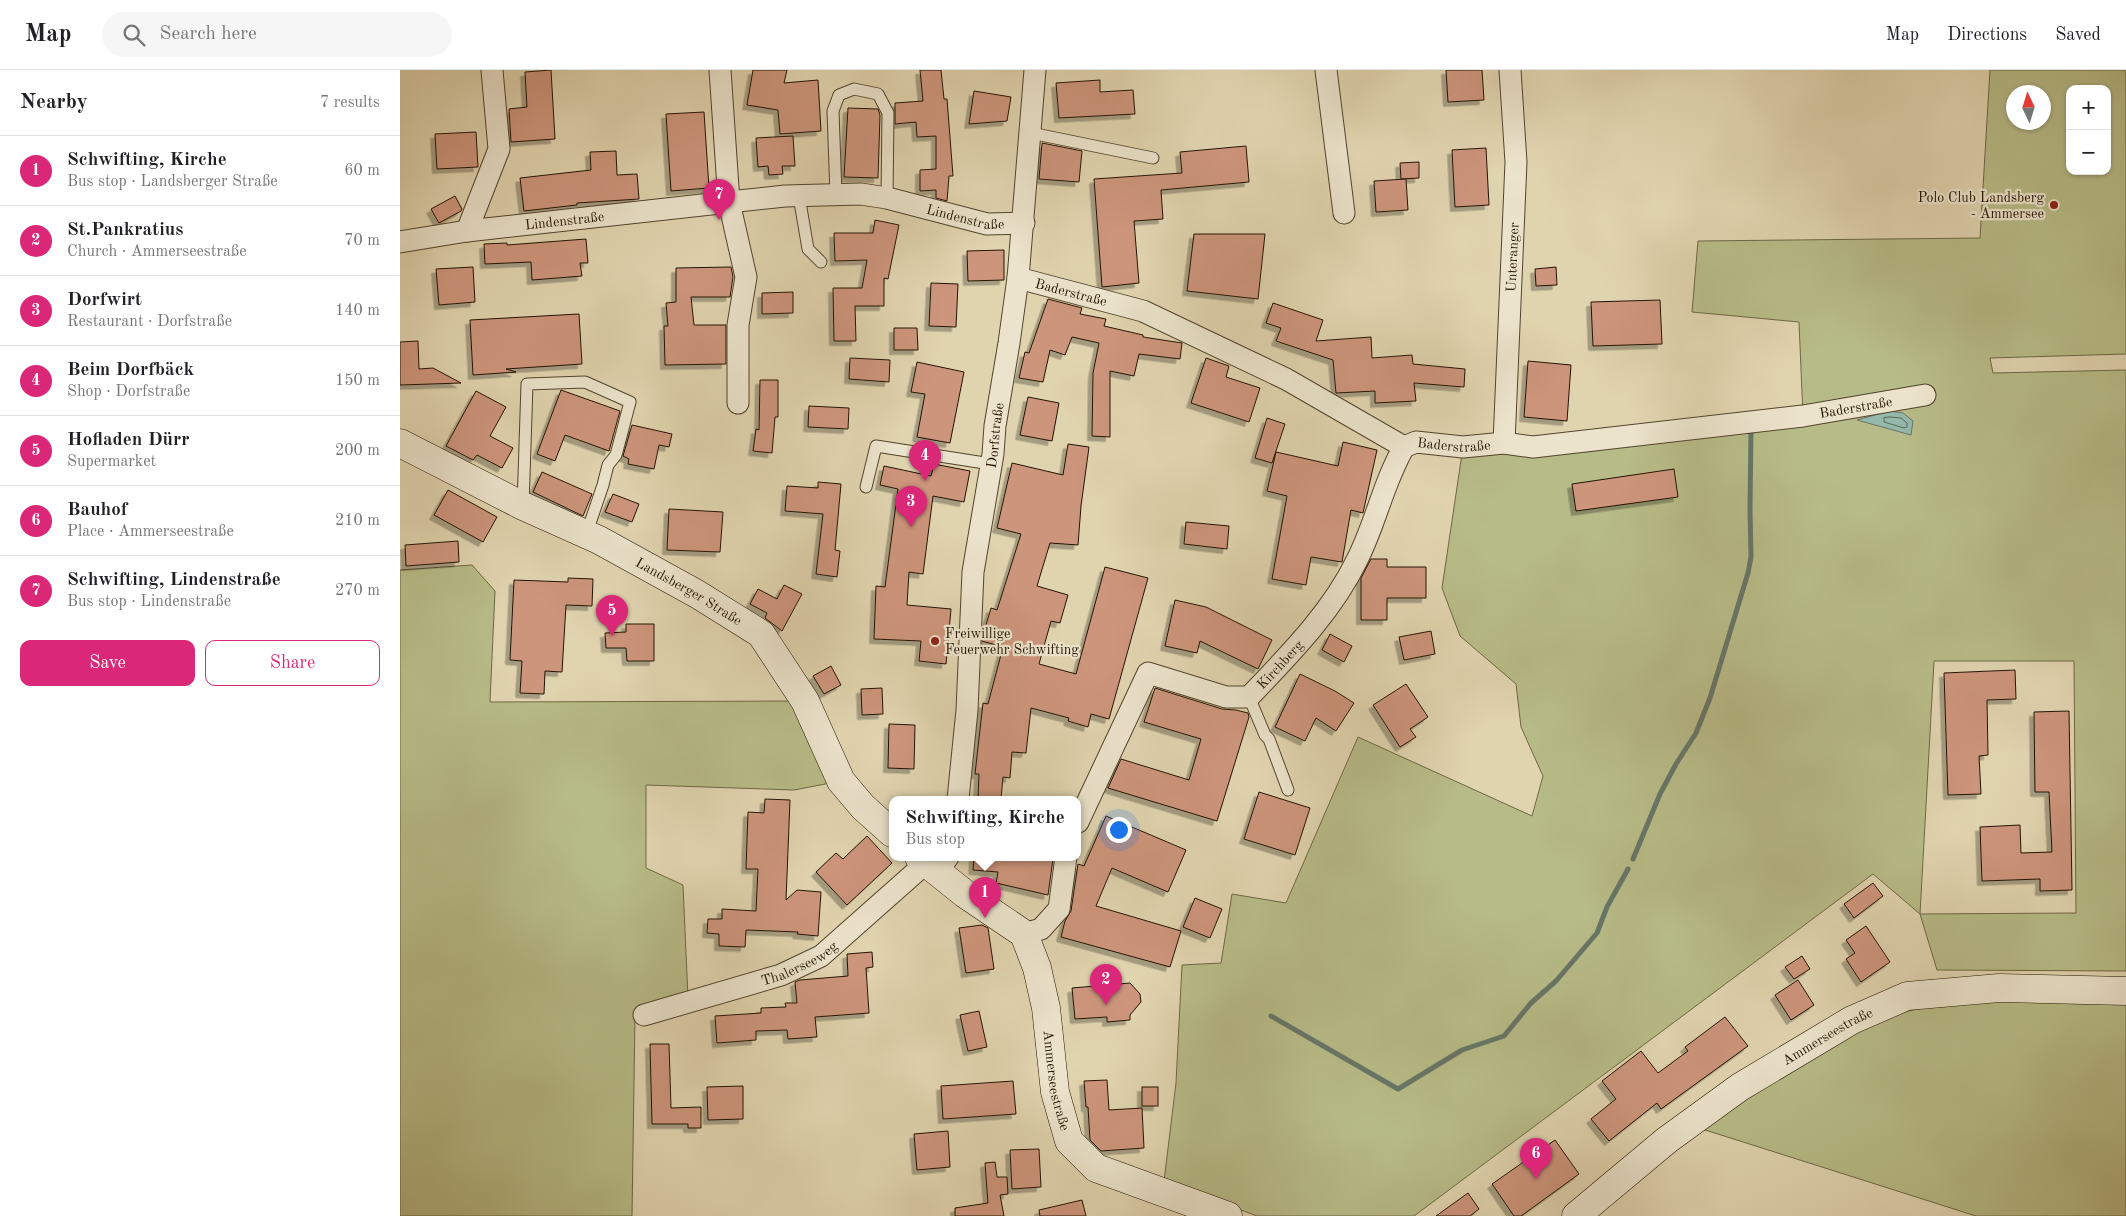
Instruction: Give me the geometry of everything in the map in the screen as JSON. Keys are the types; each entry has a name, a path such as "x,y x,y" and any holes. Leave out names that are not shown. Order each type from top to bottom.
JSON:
{"street":[{"path":"467,231 500,149 492,70"},
{"path":"720,70 730,202 746,277 738,325 738,403"},
{"name":"Dorfstraße","path":"958,796 967,710 973,572 1018,278 1035,70"},
{"path":"1326,70 1344,213"},
{"name":"Unteranger","path":"1504,443 1516,162 1510,70"},
{"name":"Lindenstraße","path":"400,242 467,231 730,202 799,196 861,194 887,198 987,224 1024,223"},
{"name":"Baderstraße","path":"1018,278 1143,311 1286,379 1404,447 1416,442 1463,447 1504,443 1533,447 1803,416 1925,395"},
{"name":"Landsberger Straße","path":"400,443 523,506 586,535 697,594 761,634 805,701 841,781 863,807 889,830"},
{"name":"Kirchberg","path":"1081,816 1148,674 1226,697 1249,697 1284,661 1319,620 1358,560 1393,467 1404,447"},
{"path":"932,862 1024,934 1041,929 1059,909 1065,861"},
{"name":"Thalerseeweg","path":"644,1015 781,975 822,956 932,862"},
{"name":"Ammerseestraße","path":"1024,934 1041,984 1046,1008 1055,1092 1069,1142 1096,1168 1228,1216"},
{"name":"Ammerseestraße","path":"1576,1216 1667,1140 1740,1087 1852,1020 1907,996 1999,988 2126,991"}],"lane":[{"path":"836,195 833,111 839,95 854,89 878,94 888,112 887,198"},
{"path":"1031,133 1153,158"},
{"path":"799,196 808,249 821,262"},
{"path":"523,506 527,384 585,382 630,402 616,455 608,465 586,535"},
{"path":"866,486 876,446 991,464"},
{"path":"1249,697 1265,735 1269,739 1288,790"}],"green space":[{"path":"1990,70 2126,70 2126,354 1990,358 1993,373 2126,370 2126,971 1937,970 1920,914 1873,874 1414,1216 1257,1216 1164,1181 1176,1083 1182,965 1221,963 1232,894 1286,903 1358,737 1532,816 1543,776 1521,727 1516,684 1460,636 1442,588 1463,447 1803,416 1799,322 1692,312 1698,241 1980,238","holes":["1934,661 2074,661 2076,913 1920,914"]},
{"path":"472,565 495,591 490,702 805,701 841,781 794,790 646,785 646,868 683,885 688,998 635,1015 632,1216 400,1216 400,570"},
{"path":"2015,998 2126,999 2126,1216 1976,1216 1699,1128 1815,1054 1879,1017 1948,1003"}],"water":[{"path":"1889,411 1903,413 1913,421 1911,435 1857,420"}],"building":[{"path":"551,70 555,139 511,142 509,109 527,107 525,72"},
{"path":"753,70 787,70 784,83 818,80 821,131 780,134 778,110 747,105"},
{"path":"920,70 941,70 944,99 947,99 953,176 949,176 947,201 936,198 936,190 920,191 920,170 936,169 936,136 917,137 916,122 895,124 895,103 923,101"},
{"path":"1446,70 1482,70 1484,100 1448,102"},
{"path":"1100,80 1100,92 1133,90 1135,114 1059,118 1056,83"},
{"path":"974,91 1011,97 1007,121 969,124"},
{"path":"848,108 878,109 880,115 878,178 844,177"},
{"path":"704,112 709,188 671,191 666,114"},
{"path":"476,132 478,167 437,169 435,134"},
{"path":"793,136 795,166 782,166 783,174 769,175 768,166 758,167 756,138"},
{"path":"1042,143 1082,151 1079,182 1039,179"},
{"path":"1246,146 1249,182 1161,190 1163,219 1134,221 1139,283 1102,287 1094,179 1182,173 1180,152"},
{"path":"1486,148 1489,205 1455,207 1452,150"},
{"path":"616,151 617,175 637,174 639,199 577,203 577,205 524,211 520,178 591,170 590,152"},
{"path":"1419,162 1419,178 1401,179 1400,163"},
{"path":"1406,179 1408,210 1376,212 1374,181"},
{"path":"455,196 462,209 461,211 439,223 431,209"},
{"path":"875,220 899,225 888,279 884,278 884,306 855,306 856,341 834,341 833,288 862,288 867,260 835,261 834,233 873,233"},
{"path":"1194,234 1265,234 1258,299 1187,291"},
{"path":"586,239 588,263 580,263 582,276 532,280 531,262 485,264 484,244 507,243 507,245"},
{"path":"1004,250 1004,280 968,281 967,251"},
{"path":"473,267 475,302 439,305 436,269"},
{"path":"731,267 733,277 730,297 691,297 694,325 726,325 726,364 665,365 664,326 668,326 666,303 676,302 676,268"},
{"path":"1556,267 1557,285 1536,286 1535,269"},
{"path":"931,283 958,284 956,327 929,326"},
{"path":"793,292 793,313 762,314 762,293"},
{"path":"1048,299 1082,308 1080,314 1106,319 1104,326 1143,335 1143,337 1182,343 1180,359 1139,354 1134,376 1110,371 1110,437 1092,436 1093,373 1099,343 1072,337 1065,355 1050,350 1043,382 1019,378 1025,352 1029,353"},
{"path":"1660,300 1662,344 1593,346 1591,302"},
{"path":"1273,303 1323,320 1316,341 1371,337 1372,358 1412,355 1413,364 1465,369 1464,387 1414,383 1416,401 1375,403 1375,391 1336,393 1333,360 1276,341 1281,328 1266,323"},
{"path":"579,314 582,364 506,369 516,372 473,375 470,320"},
{"path":"894,328 917,328 918,350 894,350"},
{"path":"418,341 419,369 433,368 461,383 400,385 400,342"},
{"path":"850,358 890,360 889,382 849,379"},
{"path":"1206,358 1229,366 1226,377 1260,388 1249,422 1191,403"},
{"path":"1528,361 1571,365 1567,421 1524,417"},
{"path":"917,362 964,372 950,443 917,437 925,394 911,392"},
{"path":"760,380 778,380 778,417 775,417 772,453 753,451 756,429 759,430"},
{"path":"561,390 620,411 609,451 565,435 555,461 537,454"},
{"path":"476,391 506,407 490,436 513,448 502,468 477,455 473,460 446,446"},
{"path":"1028,397 1059,403 1052,441 1020,435"},
{"path":"809,406 849,408 848,429 808,427"},
{"path":"1267,418 1285,424 1272,463 1255,458"},
{"path":"632,425 672,434 669,447 659,445 654,469 628,464 629,459 623,456"},
{"path":"1343,442 1377,450 1363,513 1351,510 1342,562 1311,557 1306,585 1272,579 1287,496 1267,491 1276,452 1338,466"},
{"path":"1068,444 1089,447 1078,545 1050,543 1037,586 1068,595 1060,623 1051,621 1039,664 1076,674 1105,567 1148,578 1109,719 1091,714 1088,727 1068,721 1069,718 1031,708 1026,753 1012,752 1010,778 1003,777 1001,796 978,796 979,774 975,774 983,703 988,704 1003,647 982,641 991,608 997,610 1021,534 997,528 1012,463 1063,475"},
{"path":"934,464 970,471 964,502 933,496 923,574 909,572 907,605 951,609 946,664 919,661 921,641 874,639 876,586 885,587 898,489 880,485 884,466 931,476"},
{"path":"1674,469 1678,497 1576,511 1572,484"},
{"path":"542,472 592,494 583,516 533,492"},
{"path":"818,482 841,484 835,550 840,551 837,577 816,574 823,514 785,511 787,486 818,488"},
{"path":"448,490 497,517 483,542 434,515"},
{"path":"613,494 639,504 632,522 605,512"},
{"path":"669,509 723,512 720,552 667,550"},
{"path":"1186,522 1229,526 1227,549 1184,544"},
{"path":"458,541 459,562 406,566 405,545"},
{"path":"1371,559 1387,559 1387,567 1426,567 1426,598 1387,598 1387,620 1361,620 1361,578"},
{"path":"568,578 593,579 592,606 566,605 562,672 545,671 544,694 520,693 522,661 510,660 514,580 568,582"},
{"path":"784,585 802,594 782,631 765,618 767,613 750,604 758,589 777,599"},
{"path":"1175,600 1206,607 1272,640 1258,669 1200,641 1197,653 1165,646"},
{"path":"626,624 654,624 654,661 627,661 626,648 606,648 605,633 626,632"},
{"path":"1431,631 1435,654 1404,660 1399,637"},
{"path":"1330,634 1352,646 1344,662 1322,650"},
{"path":"831,666 841,685 824,694 813,676"},
{"path":"2015,670 2016,699 1987,700 1988,755 1979,756 1981,794 1948,795 1944,673"},
{"path":"1300,674 1335,691 1354,703 1336,731 1316,718 1305,741 1275,727"},
{"path":"1406,684 1428,717 1410,729 1416,737 1400,747 1373,705"},
{"path":"882,688 883,714 862,715 861,689"},
{"path":"1155,688 1222,709 1248,713 1249,717 1217,821 1108,788 1121,759 1189,780 1201,739 1144,722"},
{"path":"2069,711 2072,890 2040,891 2040,879 1982,881 1980,827 2020,825 2021,853 2052,852 2049,792 2035,792 2034,712"},
{"path":"889,724 915,725 914,769 888,768"},
{"path":"1259,792 1310,808 1295,855 1244,839"},
{"path":"765,799 790,800 786,900 797,890 821,892 818,936 797,934 798,932 746,930 745,947 719,946 719,934 707,933 708,919 722,919 722,909 756,911 758,869 746,869 748,812 764,813"},
{"path":"1106,816 1186,850 1168,892 1112,868 1096,906 1181,931 1170,967 1061,937 1065,921 1071,911 1078,864 1084,866"},
{"path":"867,836 892,863 847,905 816,872 836,853 843,859"},
{"path":"974,861 1053,861 1048,895 996,883 998,872 973,870"},
{"path":"1873,883 1883,896 1854,918 1844,904"},
{"path":"1195,898 1222,909 1210,938 1183,927"},
{"path":"982,925 988,928 994,969 966,973 959,928"},
{"path":"1866,926 1890,962 1861,982 1846,959 1855,953 1846,940"},
{"path":"872,952 873,967 866,968 869,1013 815,1017 817,1037 788,1039 787,1030 756,1031 756,1040 717,1043 715,1016 761,1013 761,1008 786,1007 785,1003 797,1003 795,982 848,976 847,954"},
{"path":"1802,956 1810,969 1794,979 1785,967"},
{"path":"1798,980 1814,1005 1791,1020 1775,995"},
{"path":"1130,983 1140,994 1141,1002 1130,1015 1130,1020 1107,1022 1107,1017 1075,1019 1072,988"},
{"path":"979,1011 987,1047 968,1051 960,1015"},
{"path":"1725,1017 1748,1046 1661,1109 1657,1103 1609,1141 1591,1119 1616,1099 1602,1081 1641,1051 1658,1073 1688,1051 1685,1047"},
{"path":"650,1044 669,1044 671,1108 701,1107 701,1128 688,1128 688,1124 652,1124"},
{"path":"1107,1080 1109,1110 1142,1108 1144,1148 1101,1151 1090,1140 1084,1081"},
{"path":"1013,1081 1016,1114 943,1119 941,1086"},
{"path":"743,1086 743,1119 708,1120 707,1087"},
{"path":"1142,1087 1158,1087 1158,1106 1142,1106"},
{"path":"948,1131 950,1167 917,1170 914,1134"},
{"path":"1555,1140 1579,1174 1521,1216 1514,1216 1492,1184"},
{"path":"1039,1149 1041,1187 1012,1189 1010,1150"},
{"path":"995,1162 997,1177 1007,1177 1008,1194 1000,1195 1004,1216 955,1216 955,1208 988,1203 985,1163"},
{"path":"1468,1193 1479,1209 1470,1216 1436,1216"},
{"path":"1082,1200 1086,1216 1040,1216 1039,1210"}],"waterway":[{"path":"1633,859 1660,794 1696,733 1710,698 1748,573 1751,557 1751,431"},
{"path":"1271,1016 1398,1089 1462,1050 1504,1036 1531,1003 1556,981 1597,933 1607,907 1628,869"}],"place":[{"name":"Polo Club Landsberg - Ammersee","path":"2054,205"},
{"name":"Schwifting, Lindenstraße","path":"719,220"},
{"name":"Beim Dorfbäck","path":"925,481"},
{"name":"Dorfwirt","path":"911,527"},
{"name":"Hofladen Dürr","path":"612,636"},
{"name":"Freiwillige Feuerwehr Schwifting","path":"935,641"},
{"name":"Schwifting, Kirche","path":"985,918"},
{"name":"St.Pankratius","path":"1106,1005"},
{"name":"Bauhof","path":"1536,1179"}]}
